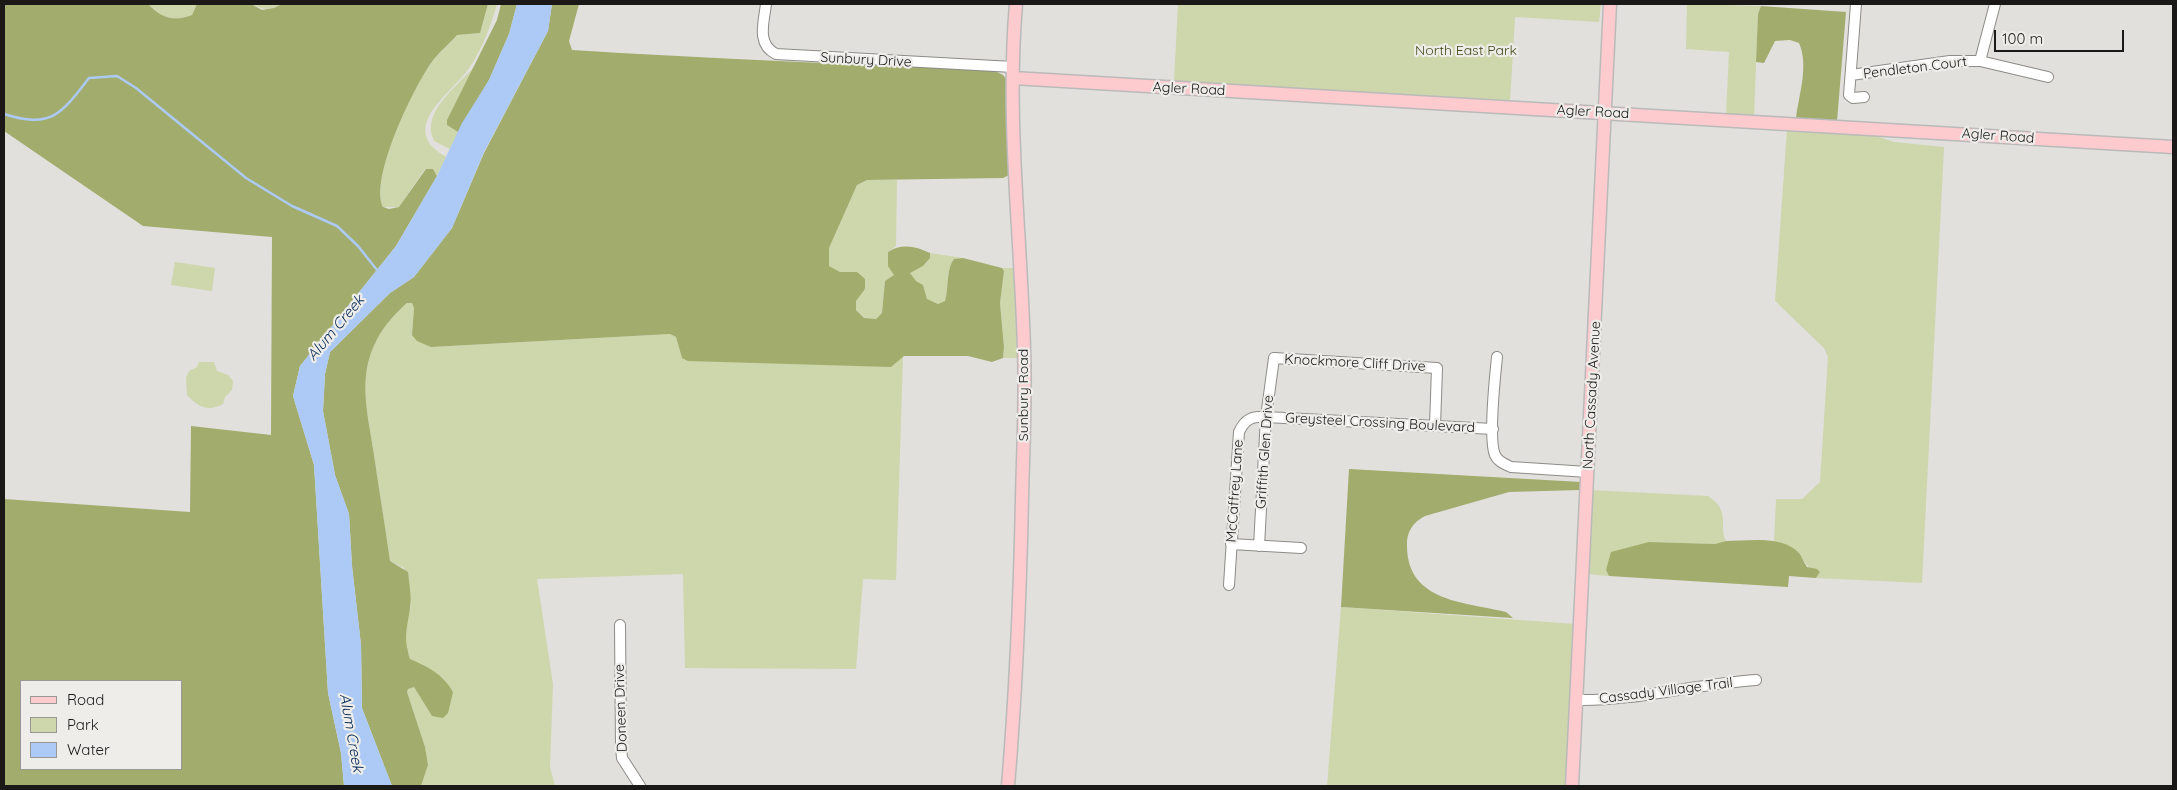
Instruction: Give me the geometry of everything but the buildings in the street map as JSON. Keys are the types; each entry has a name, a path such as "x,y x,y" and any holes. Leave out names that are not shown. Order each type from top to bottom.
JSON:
{"main road":[{"name":"Sunbury Road","path":"1008,786 1015,682 1024,406 1024,351 1013,73 1016,4"},
{"name":"North Cassady Avenue","path":"1572,786 1610,4"},
{"name":"Agler Road","path":"1013,73 2173,147"}],"street":[{"name":"Sunbury Drive","path":"766,4 762,32 763,42 769,50 776,54 1013,73"},
{"path":"1856,4 1849,94 1853,98 1864,97"},
{"name":"Pendleton Court","path":"1980,61 1994,4"},
{"name":"Pendleton Court","path":"1851,75 1950,61 1980,61 2048,77"},
{"path":"1497,357 1493,429 1495,455 1499,461 1510,468 1588,472"},
{"name":"Griffith Glen Drive","path":"1259,546 1266,417 1274,358"},
{"name":"Knockmore Cliff Drive","path":"1274,358 1437,368 1435,426"},
{"name":"Greysteel Crossing Boulevard","path":"1266,417 1493,429"},
{"name":"McCaffrey Lane","path":"1229,584 1239,432 1243,424 1250,418 1266,417"},
{"path":"1231,544 1302,548"},
{"name":"Doneen Drive","path":"620,625 622,758 640,786"},
{"name":"Cassady Village Trail","path":"1577,700 1634,698 1725,682 1756,680"}],"green space":[{"path":"4,4 148,4 158,13 168,17 179,18 192,15 197,4 251,4 262,10 274,8 282,4 488,4 480,33 457,35 431,63 414,93 387,156 380,194 383,207 389,209 399,207 426,169 433,169 437,176 396,246 300,366 293,396 314,465 328,693 341,753 344,786 4,786 4,499 190,512 191,426 271,435 272,237 143,226 4,131"},
{"path":"148,4 197,4 192,15 174,18 158,13"},
{"path":"251,4 282,4 266,9"},
{"path":"488,4 497,4 489,29 478,53 461,78 440,100 426,123 426,135 432,146 446,157 437,176 433,169 425,169 399,207 383,207 380,194 387,156 414,93 431,63 457,35 480,33"},
{"path":"501,4 517,4 509,34 489,80 458,132 447,125 447,120 497,20"},
{"path":"552,4 579,4 569,41 572,50 995,71 1003,75 1007,80 1009,175 1003,178 867,180 857,185 829,248 829,266 840,272 857,272 865,279 865,289 856,301 856,310 864,318 876,319 882,313 885,281 894,275 888,266 888,252 893,249 909,247 930,253 930,258 923,266 910,273 916,281 923,285 927,299 938,304 945,301 951,263 954,259 963,258 1002,268 1004,271 1000,303 1004,347 1003,358 992,362 968,356 904,356 891,367 688,361 682,358 676,337 670,334 431,347 417,341 412,335 414,308 412,303 407,303 393,316 374,345 366,374 367,409 390,561 408,572 411,599 406,639 410,659 429,668 440,676 453,692 448,713 443,718 432,716 414,687 408,689 407,692 425,747 428,765 421,786 392,786 362,708 361,645 352,566 349,514 335,475 323,411 325,374 330,352 390,293 414,277 452,228 484,153 548,31"},
{"name":"North East Park","path":"1178,4 1601,4 1599,22 1515,17 1510,102 1174,81"},
{"path":"1687,4 1761,6 1758,14 1754,117 1726,115 1729,52 1686,49"},
{"path":"1761,6 1846,12 1837,121 1796,118 1803,71 1802,52 1799,43 1790,40 1775,41 1764,63 1756,62 1758,14"},
{"path":"475,66 447,120 447,125 458,132 450,149 434,141 431,130 432,120 443,100"},
{"path":"1787,129 1873,135 1894,142 1944,147 1922,583 1816,578 1820,572 1807,565 1800,555 1791,548 1774,542 1776,499 1802,499 1820,482 1828,357 1824,348 1775,301"},
{"path":"867,180 897,180 896,246 888,252 894,276 885,281 882,313 876,319 864,318 856,310 856,301 865,289 857,272 840,272 829,266 829,248 857,185"},
{"path":"930,253 963,258 954,259 951,263 945,301 938,304 927,299 923,285 916,281 909,273 923,266 930,258"},
{"path":"175,262 215,268 212,291 171,285"},
{"path":"1002,268 1015,268 1018,358 1003,358 1004,347 1000,303 1004,271"},
{"path":"407,303 412,303 414,308 412,335 431,347 670,334 676,337 682,358 903,356 896,580 863,579 856,669 685,668 683,574 537,579 553,684 550,767 555,786 421,786 428,765 425,747 407,692 408,688 414,687 432,716 405,646 405,627 411,606 404,568 390,561 368,421 365,386 368,363 378,337 393,316"},
{"path":"199,362 214,362 217,371 228,375 233,381 232,390 225,397 223,404 213,408 204,407 195,403 187,395 186,378 189,371 197,367"},
{"path":"1349,469 1581,482 1580,490 1509,492 1425,516 1414,524 1409,532 1407,547 1410,565 1417,579 1428,589 1457,602 1506,612 1513,618 1341,607"},
{"path":"1590,490 1708,496 1718,504 1722,512 1723,533 1726,541 1715,544 1649,542 1606,570 1609,576 1586,574"},
{"path":"1764,540 1784,544 1792,547 1799,553 1807,567 1817,569 1820,572 1816,578 1789,576 1788,587 1609,576 1606,570 1611,552 1649,542 1715,544 1726,541"},
{"path":"1341,607 1575,624 1566,786 1327,786"}],"water":[{"name":"Alum Creek","path":"517,4 552,4 548,31 484,152 452,228 414,277 390,293 330,352 325,374 323,411 335,475 349,514 352,566 361,645 362,708 392,786 344,786 341,753 328,693 314,465 293,396 300,366 396,246 437,176 462,123 489,80 509,34"}],"waterway":[{"path":"4,114 34,120 45,119 54,115 71,101 89,78 117,76 136,88 246,178 292,206 337,226 358,246 377,270"}]}
